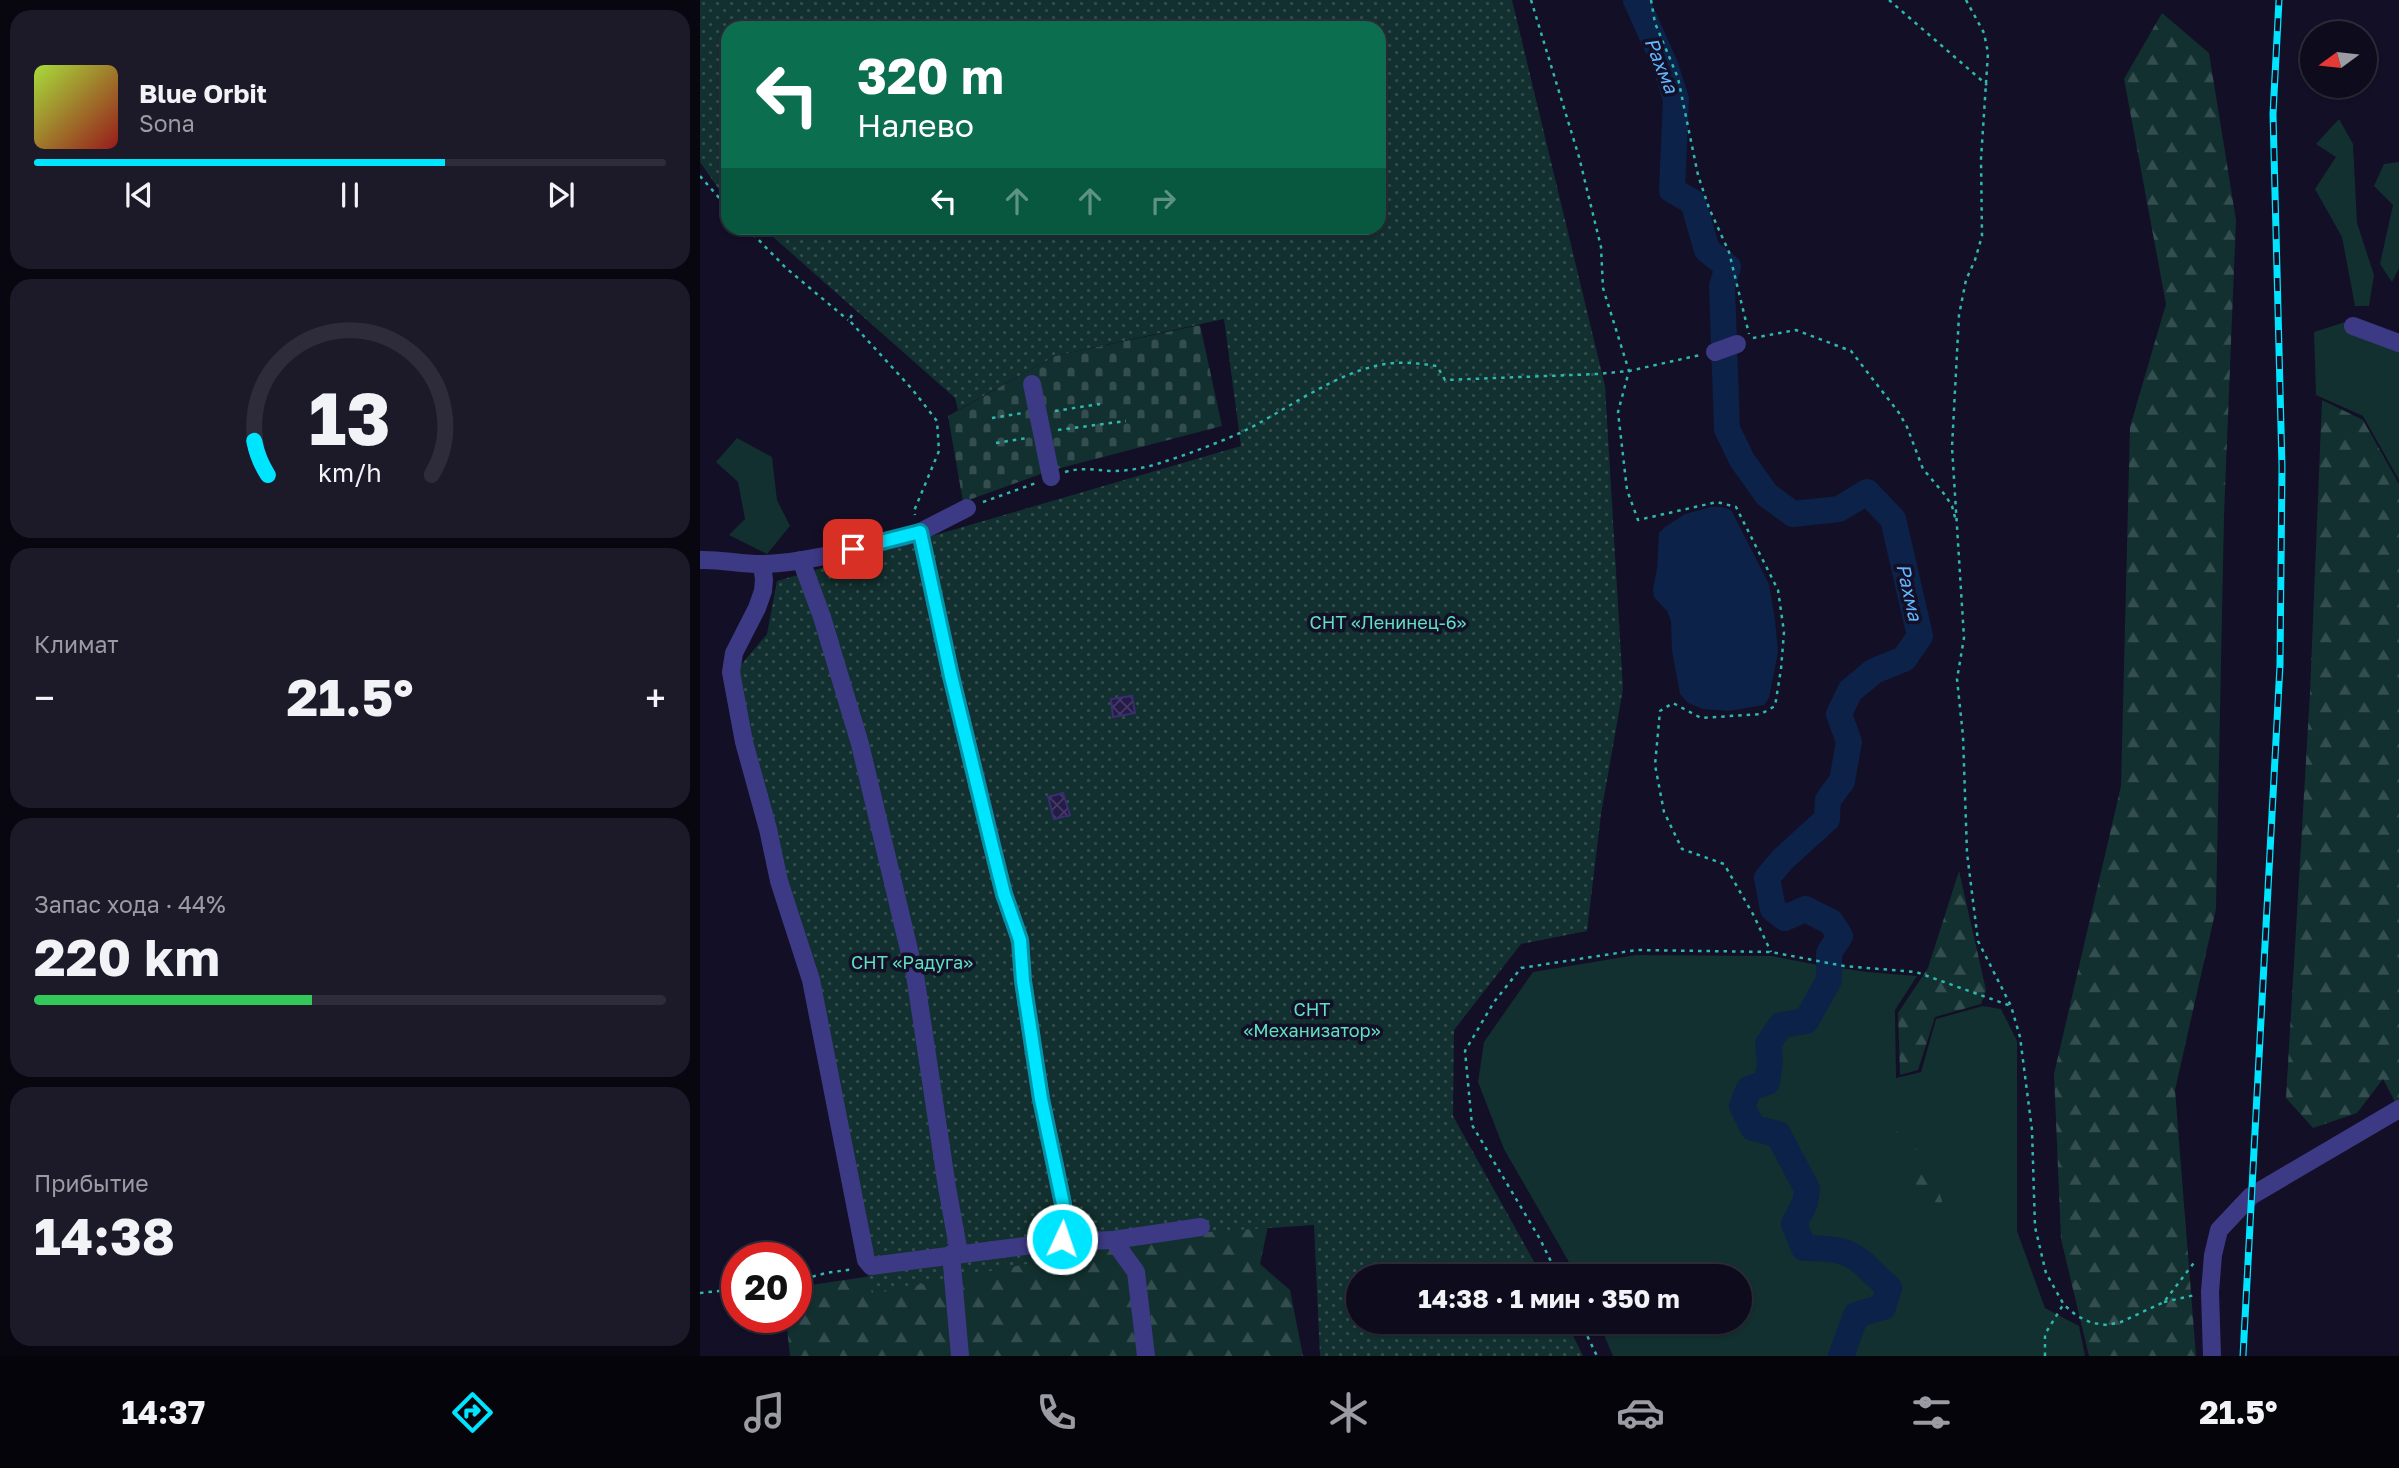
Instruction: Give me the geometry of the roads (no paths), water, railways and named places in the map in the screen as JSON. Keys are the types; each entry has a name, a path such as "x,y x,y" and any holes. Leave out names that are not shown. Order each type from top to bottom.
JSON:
{"street":[{"path":"2353,326 2399,343"},
{"path":"1715,352 1737,344"},
{"path":"1032,384 1051,477"},
{"path":"700,560 762,564 801,560 920,532 967,508"},
{"path":"920,532 951,676 1004,894 1020,940 1023,981 1041,1099 1063,1204 1062,1239 1056,1242"},
{"path":"801,560 822,617 860,744 915,975 955,1254 960,1356"},
{"path":"762,564 763,592 734,653 731,672 744,742 779,881 811,981 866,1260 871,1266 1056,1242 1113,1240 1201,1227"},
{"path":"2212,1356 2210,1292 2213,1255 2219,1230 2251,1196 2399,1109"},
{"path":"1113,1240 1136,1272 1146,1356"}],"water":[{"path":"1711,507 1731,510 1769,584 1778,652 1769,698 1764,705 1729,711 1703,709 1688,703 1680,694 1672,651 1671,621 1667,611 1654,597 1659,533 1685,514"}],"waterway":[{"name":"Рахма","path":"1636,0 1665,65 1676,99 1672,190 1693,202 1707,250 1728,267 1722,286 1727,429 1742,460 1767,495 1793,514 1839,509 1867,492 1893,519 1920,636 1904,659 1874,671 1850,691 1839,714 1849,742 1842,781 1828,800 1827,819 1782,860 1767,878 1773,909 1785,918 1805,909 1831,922 1840,936 1829,953 1829,980 1806,1021 1781,1025 1768,1044 1770,1062 1767,1082 1749,1089 1742,1106 1753,1128 1778,1134 1807,1189 1805,1203 1794,1224 1804,1248 1844,1252 1860,1261 1889,1288 1883,1307 1856,1315 1841,1356"}],"railway":[{"path":"2243,1356 2280,665 2282,467 2273,114 2279,0"}],"park label":[{"name":"СНТ «Ленинец-6»","path":"1388,622"},
{"name":"СНТ «Радуга»","path":"912,962"},
{"name":"СНТ «Механизатор»","path":"1312,1019"}]}
